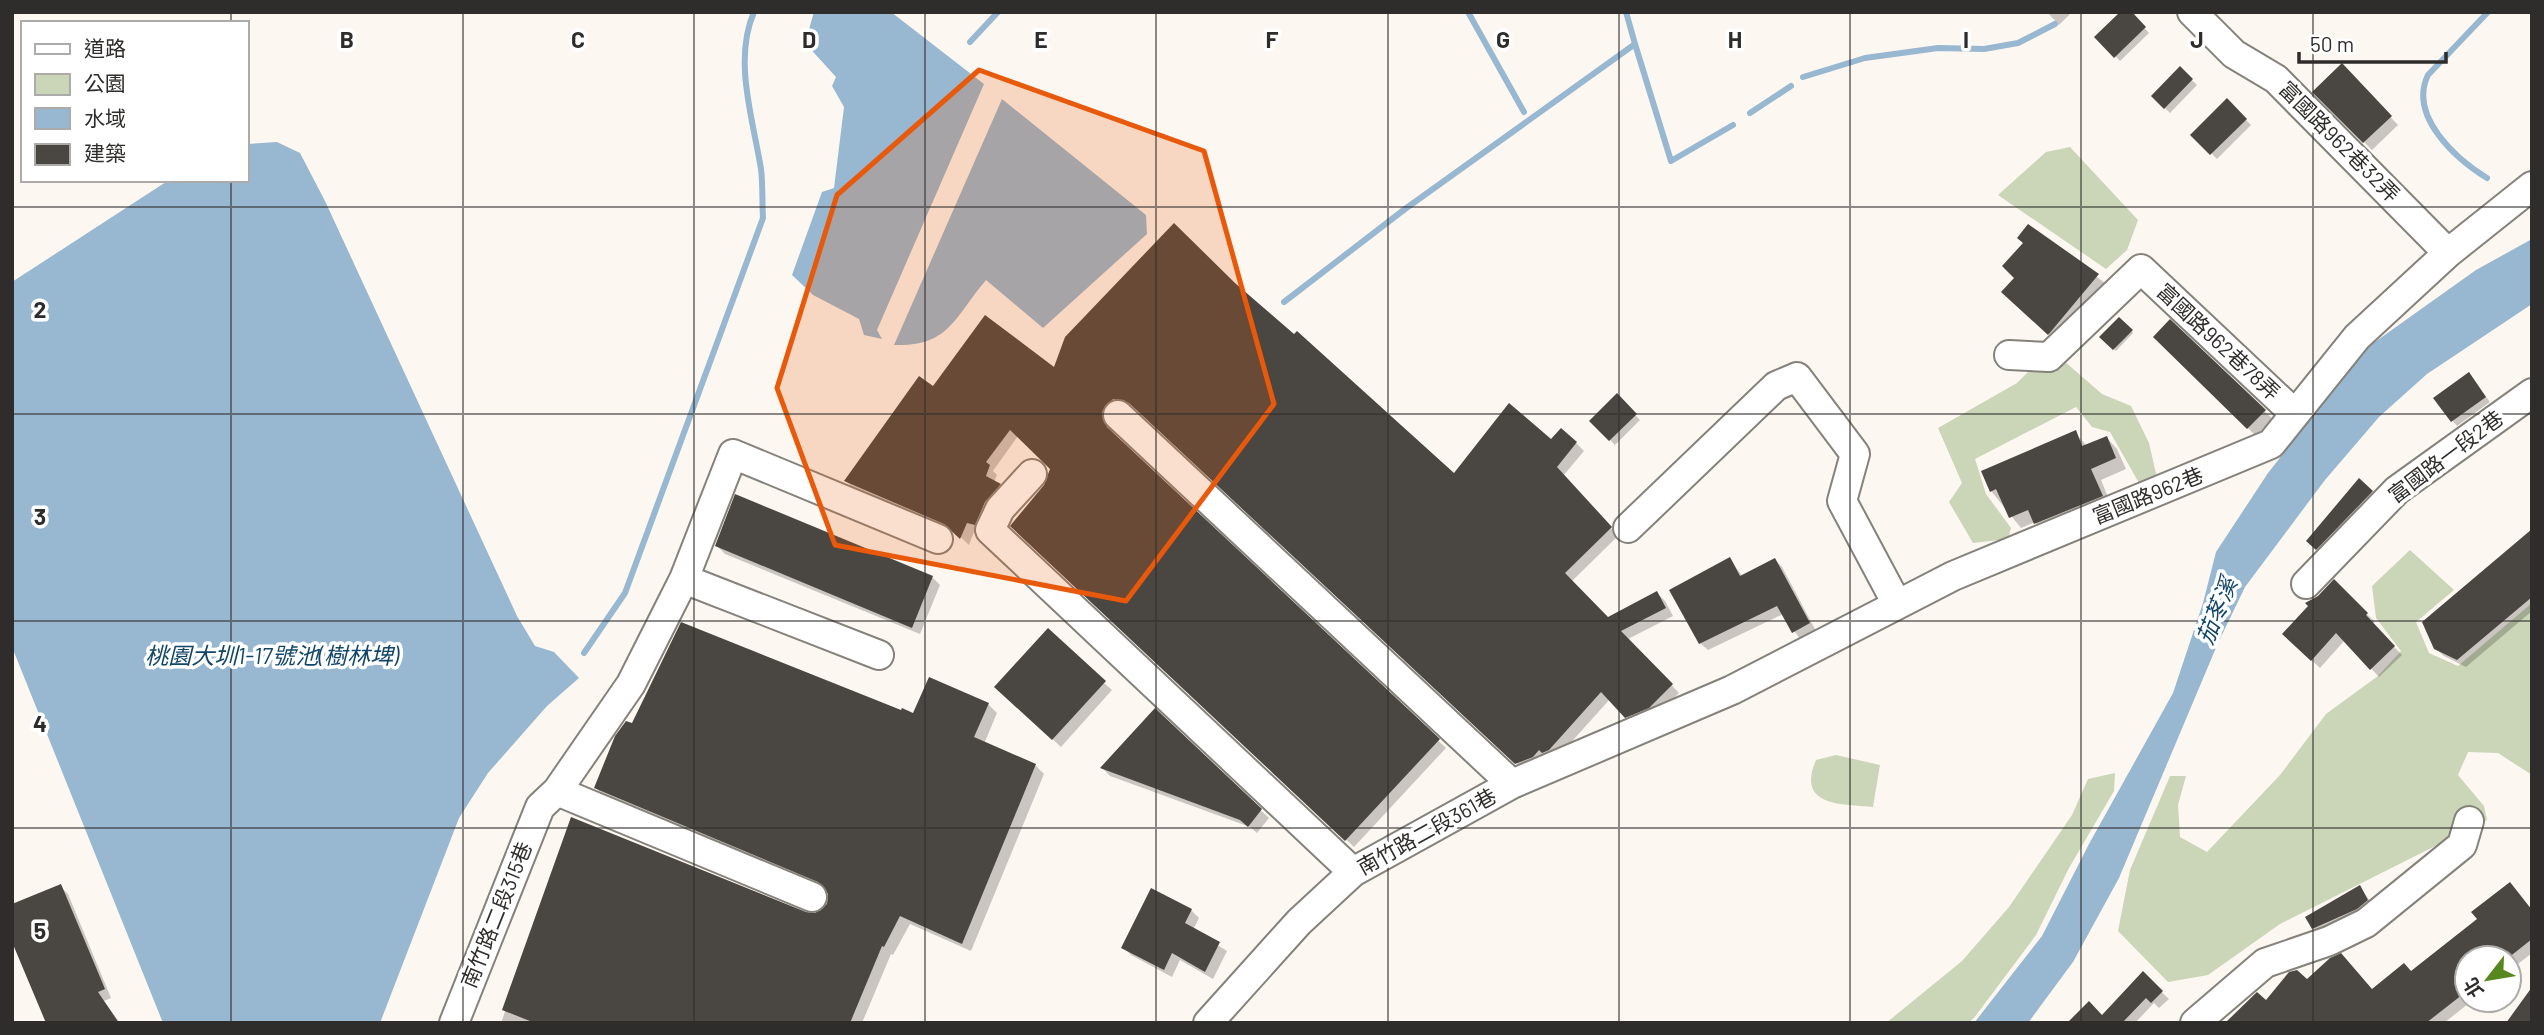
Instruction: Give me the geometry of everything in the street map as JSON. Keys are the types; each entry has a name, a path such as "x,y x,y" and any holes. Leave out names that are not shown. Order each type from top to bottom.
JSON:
{"lane":[{"name":"富國路962巷32弄","path":"2192,12 2234,54 2276,79 2448,253"},
{"name":"富國路962巷","path":"1693,707 1953,576 2271,444 2357,337 2448,253 2532,186"},
{"name":"富國路962巷78弄","path":"2009,355 2049,357 2140,269 2294,414"},
{"path":"1628,528 1776,386 1797,377 1855,454 1842,501 1897,604"},
{"name":"富國路一段2巷","path":"2306,584 2396,490 2532,393"},
{"path":"1118,415 1512,784"},
{"name":"南竹路二段315巷","path":"454,1023 549,799 631,684 684,579 733,454 938,539"},
{"path":"1032,474 1000,509 990,530 1353,872"},
{"path":"684,579 879,655"},
{"name":"南竹路二段361巷","path":"1208,1023 1299,922 1353,872 1512,784 1693,707"},
{"path":"549,799 812,897"},
{"path":"2194,1023 2265,963 2329,940 2366,923 2462,845 2469,821"}],"highlighted area":[{"path":"979,70 1204,151 1274,404 1126,601 835,545 777,388 837,195"}],"green space":[{"path":"2070,147 2138,220 2127,250 2106,269 1998,195 2046,152"},
{"path":"2064,361 2102,394 2131,406 2149,443 2157,478 2139,483 2110,432 2092,427 2076,407 1975,459 1986,494 2011,528 2008,539 1973,543 1949,502 1962,483 1938,428 2017,383 2038,362"},
{"path":"2410,550 2454,590 2416,622 2429,653 2458,666 2532,603 2532,775 2498,753 2468,752 2458,775 2484,806 2487,820 2280,924 2208,975 2168,982 2118,931 2130,870 2170,776 2186,776 2178,805 2180,837 2207,852 2280,775 2326,714 2378,676 2401,651 2376,618 2372,586"},
{"path":"1836,755 1880,765 1873,807 1836,803 1817,795 1812,787 1811,775 1816,760"},
{"path":"2115,773 2114,791 2069,868 2036,935 1974,1018 1968,1023 1886,1023 1962,961 2009,907 2072,815 2088,779"}],"water":[{"path":"814,12 891,12 984,84 877,330 882,339 864,335 859,319 813,295 792,275 822,192 834,188 844,107 832,86 836,77 805,43"},
{"path":"1002,99 1146,215 1147,234 1043,328 986,280 949,328 927,341 894,345"},
{"name":"桃園大圳1-17號池(樹林埤)","path":"277,142 300,153 325,201 517,616 535,646 554,652 579,678 547,706 488,773 459,818 380,1023 163,1023 12,647 12,282 166,182 248,182 248,144"},
{"name":"茄苳溪","path":"2532,239 2532,304 2427,374 2379,417 2325,480 2245,587 2218,643 2119,878 2073,962 2028,1023 1974,1023 2042,936 2089,844 2173,693 2203,603 2216,552 2268,473 2365,349 2476,270"}],"building":[{"path":"2120,12 2132,12 2146,27 2114,58 2094,37"},
{"path":"2342,63 2392,116 2363,143 2312,92"},
{"path":"2180,66 2193,79 2164,109 2151,96"},
{"path":"2227,98 2247,119 2210,155 2190,135"},
{"path":"1174,223 1235,283 1294,334 1297,331 1454,473 1509,403 1551,439 1561,428 1577,442 1557,467 1612,527 1565,573 1608,617 1657,591 1666,608 1621,631 1673,684 1649,708 1625,718 1601,692 1549,750 1542,753 1539,750 1533,757 1515,764 1129,403 1113,399 1102,412 1107,427 1440,739 1345,841 1010,526 1044,485 1050,469 1010,430 986,462 990,465 986,476 1001,484 985,502 975,525 967,523 960,539 944,524 844,481 919,376 933,386 985,315 1054,367 1065,337"},
{"path":"2028,224 2099,274 2048,335 2001,292 2014,278 2002,266 2023,243 2017,238"},
{"path":"2119,317 2133,330 2113,350 2099,337"},
{"path":"2170,319 2266,410 2247,429 2153,337"},
{"path":"2469,372 2486,397 2451,422 2433,398"},
{"path":"1617,393 1637,414 1609,441 1589,421"},
{"path":"2076,430 2082,446 2107,436 2116,458 2091,469 2103,496 2034,524 2028,510 2009,518 1996,489 1990,492 1981,471"},
{"path":"2359,478 2373,491 2316,550 2306,541"},
{"path":"735,494 933,576 912,628 715,546"},
{"path":"2532,529 2532,597 2457,660 2434,649 2422,622"},
{"path":"1730,557 1740,576 1775,558 1810,623 1792,633 1777,606 1699,644 1669,590"},
{"path":"2334,579 2368,613 2366,615 2395,646 2370,670 2336,633 2311,661 2282,634 2308,606 2305,603 2318,596"},
{"path":"681,622 913,713 929,677 989,703 974,737 1036,764 962,944 900,916 884,947 882,946 850,1023 535,1023 502,1010 571,817 806,912 815,913 827,904 828,894 818,882 594,788 615,736 626,721 632,723"},
{"path":"1048,628 1106,681 1052,740 994,687"},
{"path":"1155,708 1262,809 1248,827 1240,820 1100,768"},
{"path":"2510,882 2532,910 2532,939 2523,946 2523,944 2453,944 2453,1002 2426,1023 2225,1023 2257,992 2266,1000 2289,972 2297,970 2307,979 2330,958 2341,953 2372,989 2404,963 2411,971 2477,919 2471,912"},
{"path":"61,884 105,989 98,992 119,1023 46,1023 12,942 12,904"},
{"path":"2360,885 2368,900 2357,909 2312,929 2305,917"},
{"path":"1151,888 1192,909 1185,923 1220,942 1205,972 1172,953 1164,970 1121,948"},
{"path":"2143,971 2163,991 2151,1003 2146,998 2122,1023 2067,1023 2089,1001 2102,1015"},
{"path":"2532,987 2532,1023 2506,1023 2512,1014 2523,1014 2523,999"}],"waterway":[{"path":"584,653 625,593 763,218 761,169 745,70 748,30 754,12"},
{"path":"970,42 998,12"},
{"path":"1468,12 1524,112"},
{"path":"1284,302 1405,209 1635,44 1626,12"},
{"path":"2487,178 2462,160 2438,135 2424,106 2424,90 2428,75 2488,12"},
{"path":"1803,77 1865,58 1938,48 1984,49 2018,43 2055,24"},
{"path":"1635,44 1671,161 1733,125"},
{"path":"1750,113 1791,86"}]}
